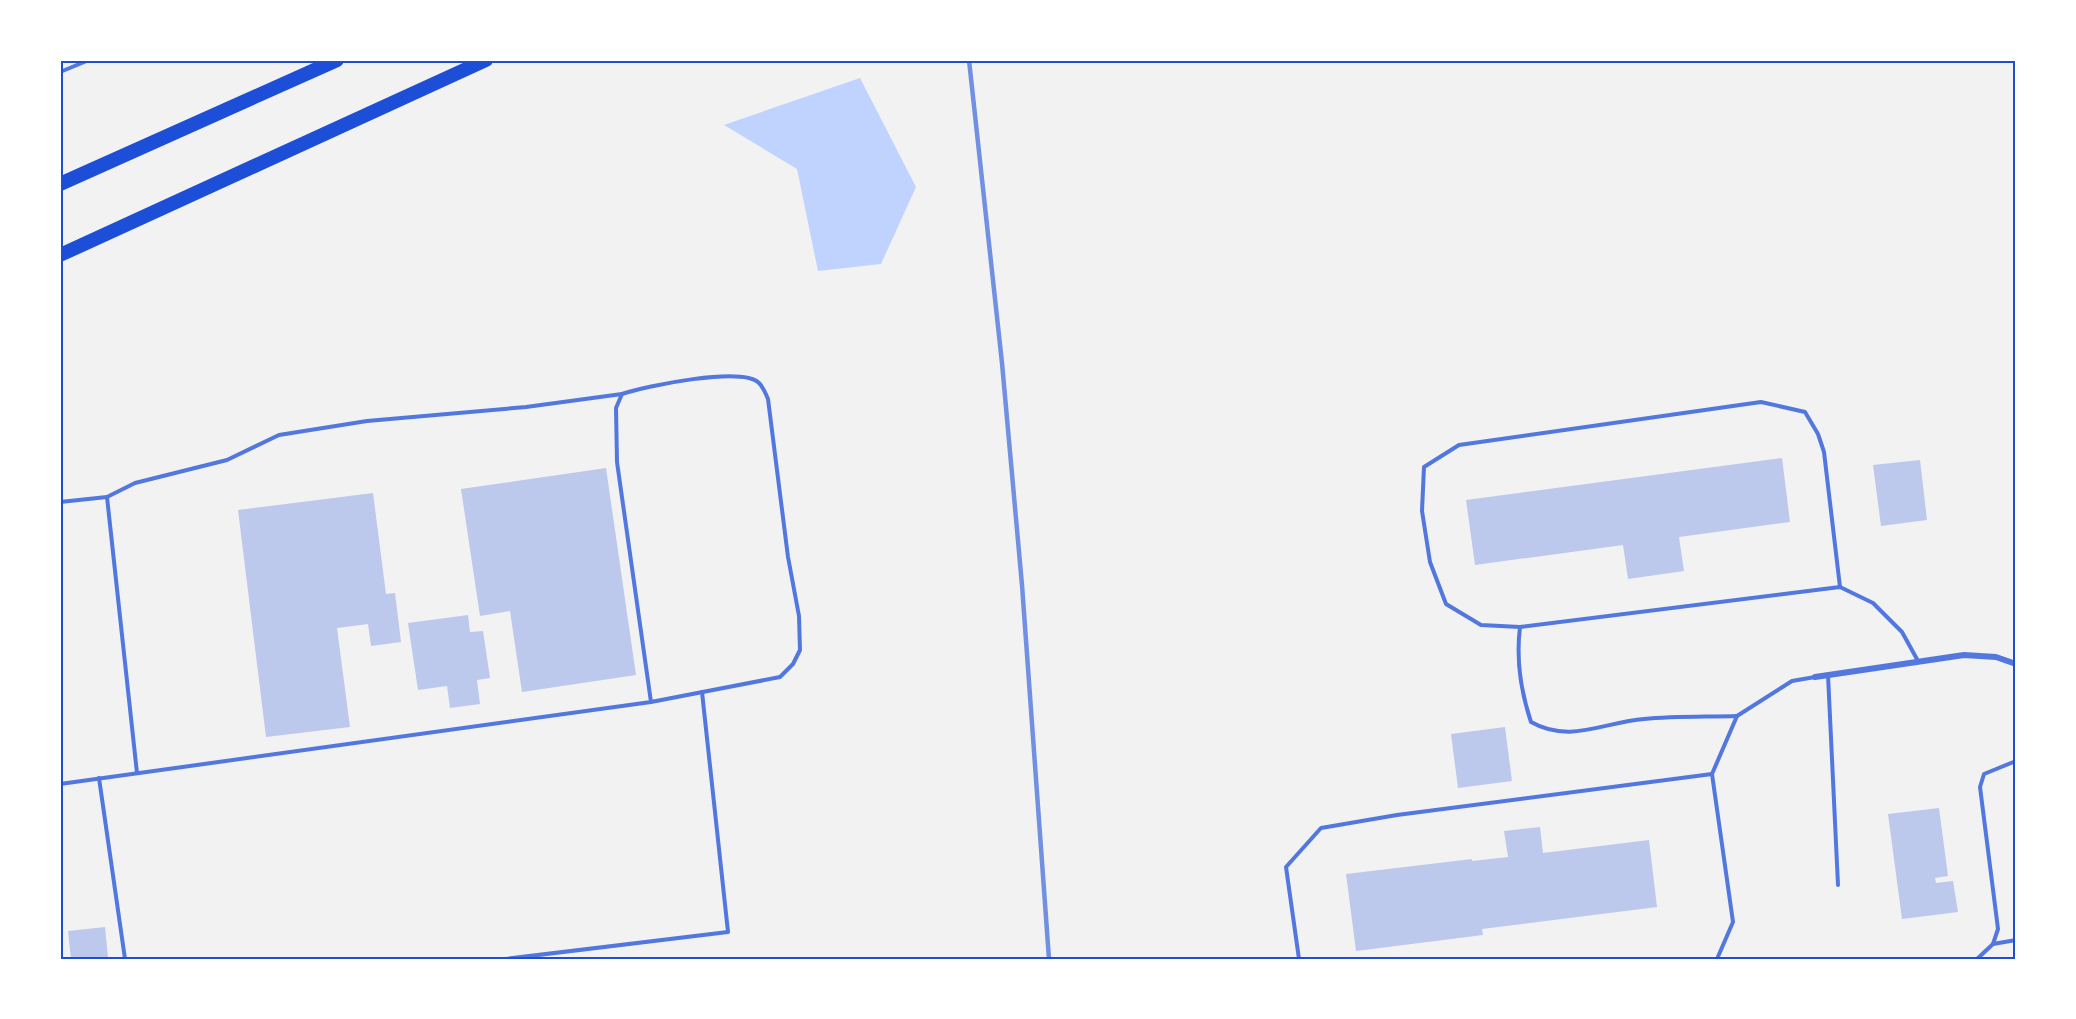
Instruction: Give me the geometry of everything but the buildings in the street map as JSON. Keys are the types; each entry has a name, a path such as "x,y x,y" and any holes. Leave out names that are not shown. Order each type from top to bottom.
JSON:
{"highway":[{"path":"60,184 337,60"},
{"path":"60,255 486,60"}],"street":[{"path":"1815,677 1964,655 1996,657 2016,664"}],"lane":[{"path":"60,72 89,60"},
{"path":"60,502 107,497 135,483 228,460 279,435 367,421 526,407 622,394 645,387 701,378 746,376 759,382 768,399 788,557 799,615 800,650 794,664 780,677 651,702 60,784"},
{"path":"622,394 616,408 617,462 651,702"},
{"path":"1840,588 1824,452 1818,434 1805,412 1761,402 1459,445 1424,467 1422,511 1430,562 1446,604 1481,625 1520,627 1840,588 1873,603 1902,632 1919,662"},
{"path":"107,497 137,773"},
{"path":"1520,627 1517,645 1523,698 1531,722 1546,730 1573,733 1642,719 1737,716 1792,681 1815,677"},
{"path":"1828,675 1838,885"},
{"path":"505,959 728,932 702,692"},
{"path":"1717,959 1733,922 1712,774 1737,716"},
{"path":"1977,959 1993,944 1998,929 1980,787 1984,774 2016,762"},
{"path":"1299,959 1286,867 1321,828 1397,815 1712,774"},
{"path":"99,778 125,959"},
{"path":"1993,944 2016,940"}],"water":[{"path":"860,78 916,187 881,264 818,271 797,169 724,125"}],"railway":[{"path":"969,60 1002,363 1022,585 1049,959"}]}
